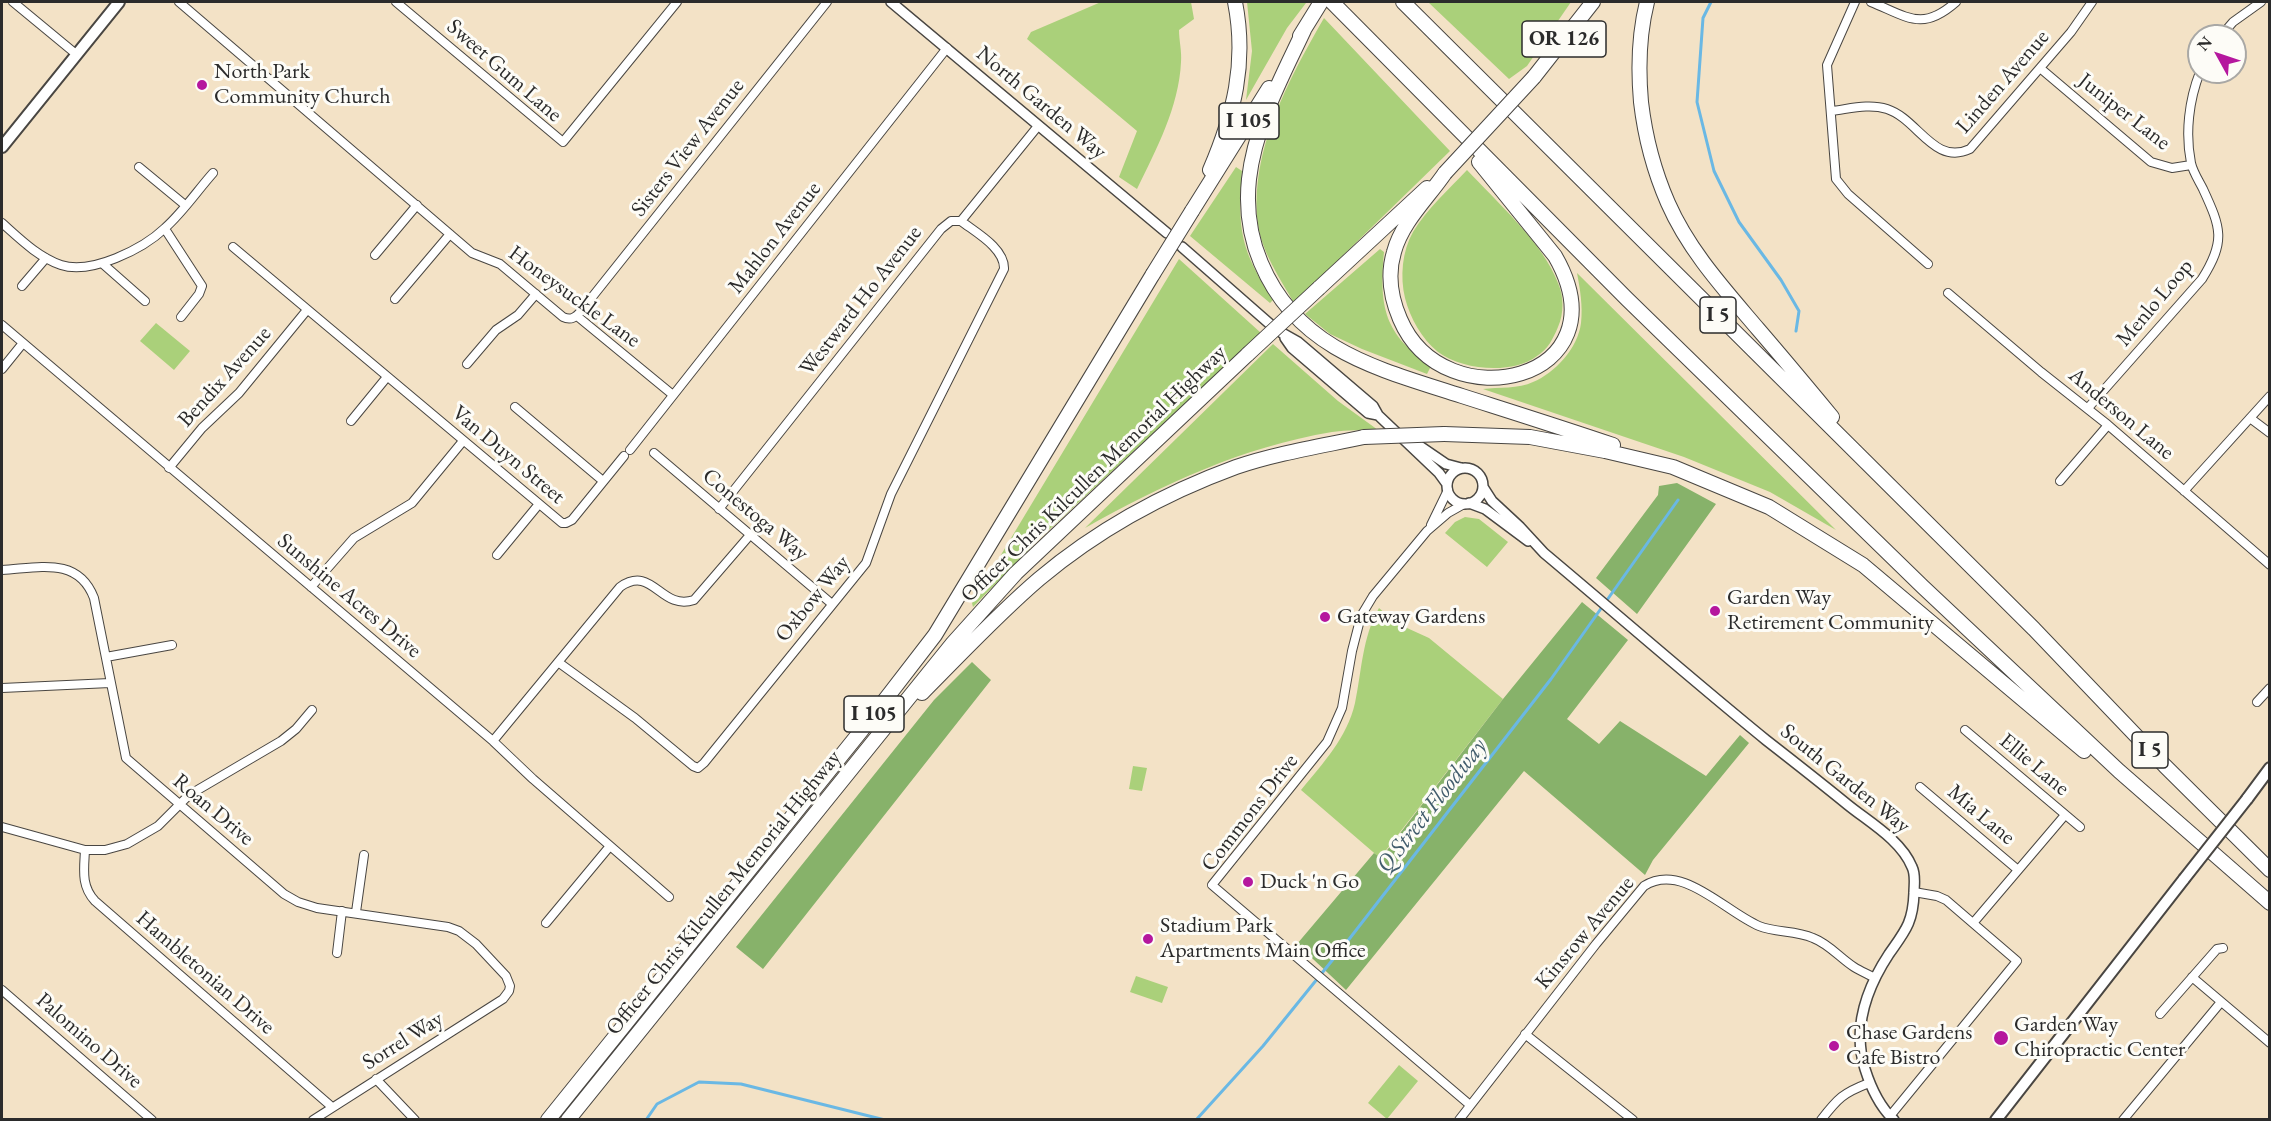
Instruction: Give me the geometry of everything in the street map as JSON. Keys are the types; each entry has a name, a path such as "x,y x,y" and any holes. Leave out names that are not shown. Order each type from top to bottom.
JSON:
{"highway":[{"path":"1192,211 1221,145 1234,104 1239,74 1240,45 1235,2"},
{"name":"Officer Chris Kilcullen Memorial Highway","path":"548,1119 854,740 935,635 1321,2"},
{"name":"I 5","path":"1332,2 1627,299 1923,587 2119,771 2270,903"},
{"name":"I 5","path":"1405,2 1875,470 2270,870"},
{"path":"1534,77 1583,2"},
{"name":"Officer Chris Kilcullen Memorial Highway","path":"567,1119 953,643 1016,573 1248,354 1446,173 1534,77 1593,2"},
{"path":"1647,2 1640,46 1643,119 1652,160 1667,202 1690,243 1714,278 1875,470"},
{"path":"1304,30 1271,101 1256,141 1248,197 1250,224 1256,250 1277,293 1291,313 1316,336 1360,360 1646,456 1769,507 1863,565 2093,758 2119,771"},
{"path":"1434,106 1556,256 1566,274 1571,295 1570,331 1562,347 1534,369 1498,378 1463,374 1433,360 1421,351 1405,330 1395,306 1390,281 1394,252 1412,216 1446,173"},
{"path":"869,747 992,623 1040,579 1096,537 1139,510 1236,467 1304,449 1364,437 1444,434 1530,438 1605,451 1673,467"}],"main road":[{"path":"2,147 118,2"},
{"path":"1996,1119 2270,768"}],"street":[{"path":"13,2 76,54"},
{"name":"Honeysuckle Lane","path":"179,2 476,255 500,264 566,318 572,319 577,316 673,395"},
{"name":"Sweet Gum Lane","path":"396,2 558,141 563,142 677,2"},
{"name":"Sisters View Avenue","path":"577,316 827,2"},
{"name":"North Garden Way","path":"891,2 1167,233"},
{"path":"1855,2 1827,65 1836,179 1839,186 1928,264"},
{"path":"1871,2 1917,20 1928,20 1940,15 1956,2"},
{"name":"Linden Avenue","path":"1830,111 1872,106 1887,109 1900,116 1936,147 1947,153 1959,154 1970,148 2040,68 2071,32 2091,2"},
{"path":"2231,24 2261,2"},
{"name":"Mahlon Avenue","path":"627,453 947,48"},
{"name":"Juniper Lane","path":"2040,68 2151,162 2172,168 2191,165"},
{"name":"Menlo Loop","path":"2088,408 2202,279 2215,257 2219,240 2218,224 2191,165 2189,112 2196,84"},
{"name":"Westward Ho Avenue","path":"719,509 941,229 951,221 961,221 1038,126"},
{"path":"139,167 185,205"},
{"path":"2,223 46,258 60,264 77,268 103,264 165,229 213,173"},
{"path":"375,255 417,205"},
{"name":"Oxbow Way","path":"558,662 698,768 866,562 891,494 1002,274 1004,264 1001,255 961,221"},
{"path":"165,229 202,286 199,294 181,317"},
{"path":"395,299 450,234"},
{"name":"Van Duyn Street","path":"232,247 558,521 569,522 627,453"},
{"path":"1182,247 1271,325"},
{"path":"22,286 46,258"},
{"path":"103,264 145,301"},
{"name":"Anderson Lane","path":"1948,293 2088,408 2270,565"},
{"path":"467,364 496,330 518,315 536,294"},
{"name":"Bendix Avenue","path":"170,468 202,428 239,393 307,310"},
{"name":"Sunshine Acres Drive","path":"2,325 493,741 669,897"},
{"name":"South Garden Way","path":"1378,415 1368,413 1301,356 1292,348 1282,333 1298,342 1373,406 1378,415 1439,473 1454,500 1485,509 1538,547 1762,736 1899,847 1914,869 1914,909 1906,931 1875,978 1863,1005 1859,1031 1862,1059 1869,1083 1892,1118"},
{"path":"2,369 23,343"},
{"path":"351,421 387,377"},
{"path":"2184,491 2270,396"},
{"path":"515,407 603,481"},
{"path":"2250,418 2270,433"},
{"path":"2060,481 2108,425"},
{"path":"1395,430 1446,464 1461,468"},
{"path":"311,587 354,538 412,504 463,441"},
{"name":"Conestoga Way","path":"654,453 832,604"},
{"path":"1447,487 1451,474 1461,468"},
{"name":"South Garden Way","path":"1461,468 1477,472 1492,501 1538,547"},
{"name":"Commons Drive","path":"1427,531 1447,487"},
{"path":"1467,504 1479,498 1483,487"},
{"path":"496,555 539,504"},
{"name":"Commons Drive","path":"1467,504 1448,513 1427,531 1373,596 1361,616 1342,708 1327,742 1212,885 1470,1105"},
{"path":"493,741 616,591 633,580 642,580 673,601 684,603 694,600 750,535"},
{"name":"Roan Drive","path":"2,570 59,567 80,576 94,598 126,759 290,898 307,905 448,927 459,931 476,944 506,976 510,986 509,991"},
{"path":"106,657 172,645"},
{"path":"2,688 110,683"},
{"path":"2257,702 2270,688"},
{"path":"2,827 85,850 111,848 138,839 158,826 189,795 282,741 312,710"},
{"name":"Ellie Lane","path":"1965,730 2080,827"},
{"name":"Mia Lane","path":"1920,787 2018,870"},
{"path":"1974,922 2065,815"},
{"path":"546,923 610,846"},
{"name":"Hambletonian Drive","path":"85,850 84,881 89,895 332,1107"},
{"path":"356,912 364,855"},
{"name":"Kinsrow Avenue","path":"1459,1119 1596,944 1644,886 1653,880 1678,880 1692,885 1761,927 1799,933 1815,939 1854,967 1875,978"},
{"path":"1892,1118 2017,961 1974,922 1937,896 1914,892"},
{"path":"337,953 342,911"},
{"path":"2160,1014 2217,949 2223,948"},
{"path":"2192,977 2270,1043"},
{"name":"Palomino Drive","path":"2,990 152,1119"},
{"name":"Sorrel Way","path":"313,1119 503,999 509,991"},
{"path":"2123,1119 2221,1002"},
{"path":"1525,1034 1633,1119"},
{"path":"376,1079 415,1119"},
{"path":"1821,1119 1838,1098 1869,1083"}],"green space":[{"path":"1101,2 1191,2 1194,19 1179,30 1181,58 1176,95 1165,128 1137,189 1119,177 1137,131 1027,39 1031,32"},
{"path":"1247,2 1306,3 1287,28 1246,100 1252,51"},
{"path":"1428,2 1571,2 1527,66 1509,79"},
{"path":"1324,18 1450,151 1294,303 1263,245 1258,224 1257,197 1260,170 1274,117 1285,91"},
{"path":"1236,167 1242,171 1240,209 1244,239 1254,267 1273,300 1270,303 1190,236"},
{"path":"1467,170 1542,253 1558,283 1561,294 1561,316 1550,343 1537,356 1514,366 1487,368 1473,366 1460,363 1438,352 1417,328 1405,298 1403,264 1409,239 1425,215"},
{"path":"1380,249 1384,252 1383,289 1388,318 1403,342 1431,366 1427,374 1330,334 1305,314"},
{"path":"1179,259 1261,333 1038,540 973,607 972,603"},
{"path":"1577,273 1836,530 1770,492 1684,457 1483,389 1527,384 1541,378 1564,358 1575,342 1581,323"},
{"path":"156,323 190,351 174,370 140,341"},
{"path":"1273,344 1338,401 1378,430 1332,432 1235,457 1174,482 1085,528"},
{"path":"1677,483 1716,504 1637,614 1596,578 1658,495 1659,486"},
{"path":"1465,517 1479,519 1508,542 1487,567 1445,533 1455,522"},
{"path":"1582,602 1628,640 1567,719 1599,744 1620,721 1706,776 1740,735 1749,743 1653,860 1645,875 1524,771 1346,990 1297,944 1374,853 1381,858 1503,699"},
{"path":"1379,608 1396,623 1429,638 1503,699 1380,858 1301,790 1326,760 1346,728 1355,703 1369,631"},
{"path":"972,662 991,680 763,969 736,947 934,700"},
{"path":"1133,766 1147,768 1142,791 1129,789"},
{"path":"1136,976 1168,987 1162,1003 1130,992"},
{"path":"1399,1065 1418,1081 1387,1119 1368,1103"}],"waterway":[{"name":"Q Street Floodway","path":"1711,2 1703,18 1697,102 1714,171 1739,222 1781,280 1799,311 1796,331"},
{"name":"Q Street Floodway","path":"1196,1120 1263,1046 1343,947 1551,679 1678,500"},
{"name":"Q Street Floodway","path":"646,1120 657,1104 699,1082 741,1084 885,1120"}],"place":[{"name":"North Park Community Church","path":"202,85"},
{"name":"Garden Way Retirement Community","path":"1715,611"},
{"name":"Gateway Gardens","path":"1325,617"},
{"name":"Duck 'n Go","path":"1248,882"},
{"name":"Stadium Park Apartments Main Office","path":"1148,939"},
{"name":"Garden Way Chiropractic Center","path":"2001,1038"},
{"name":"Chase Gardens Cafe Bistro","path":"1834,1046"}]}
